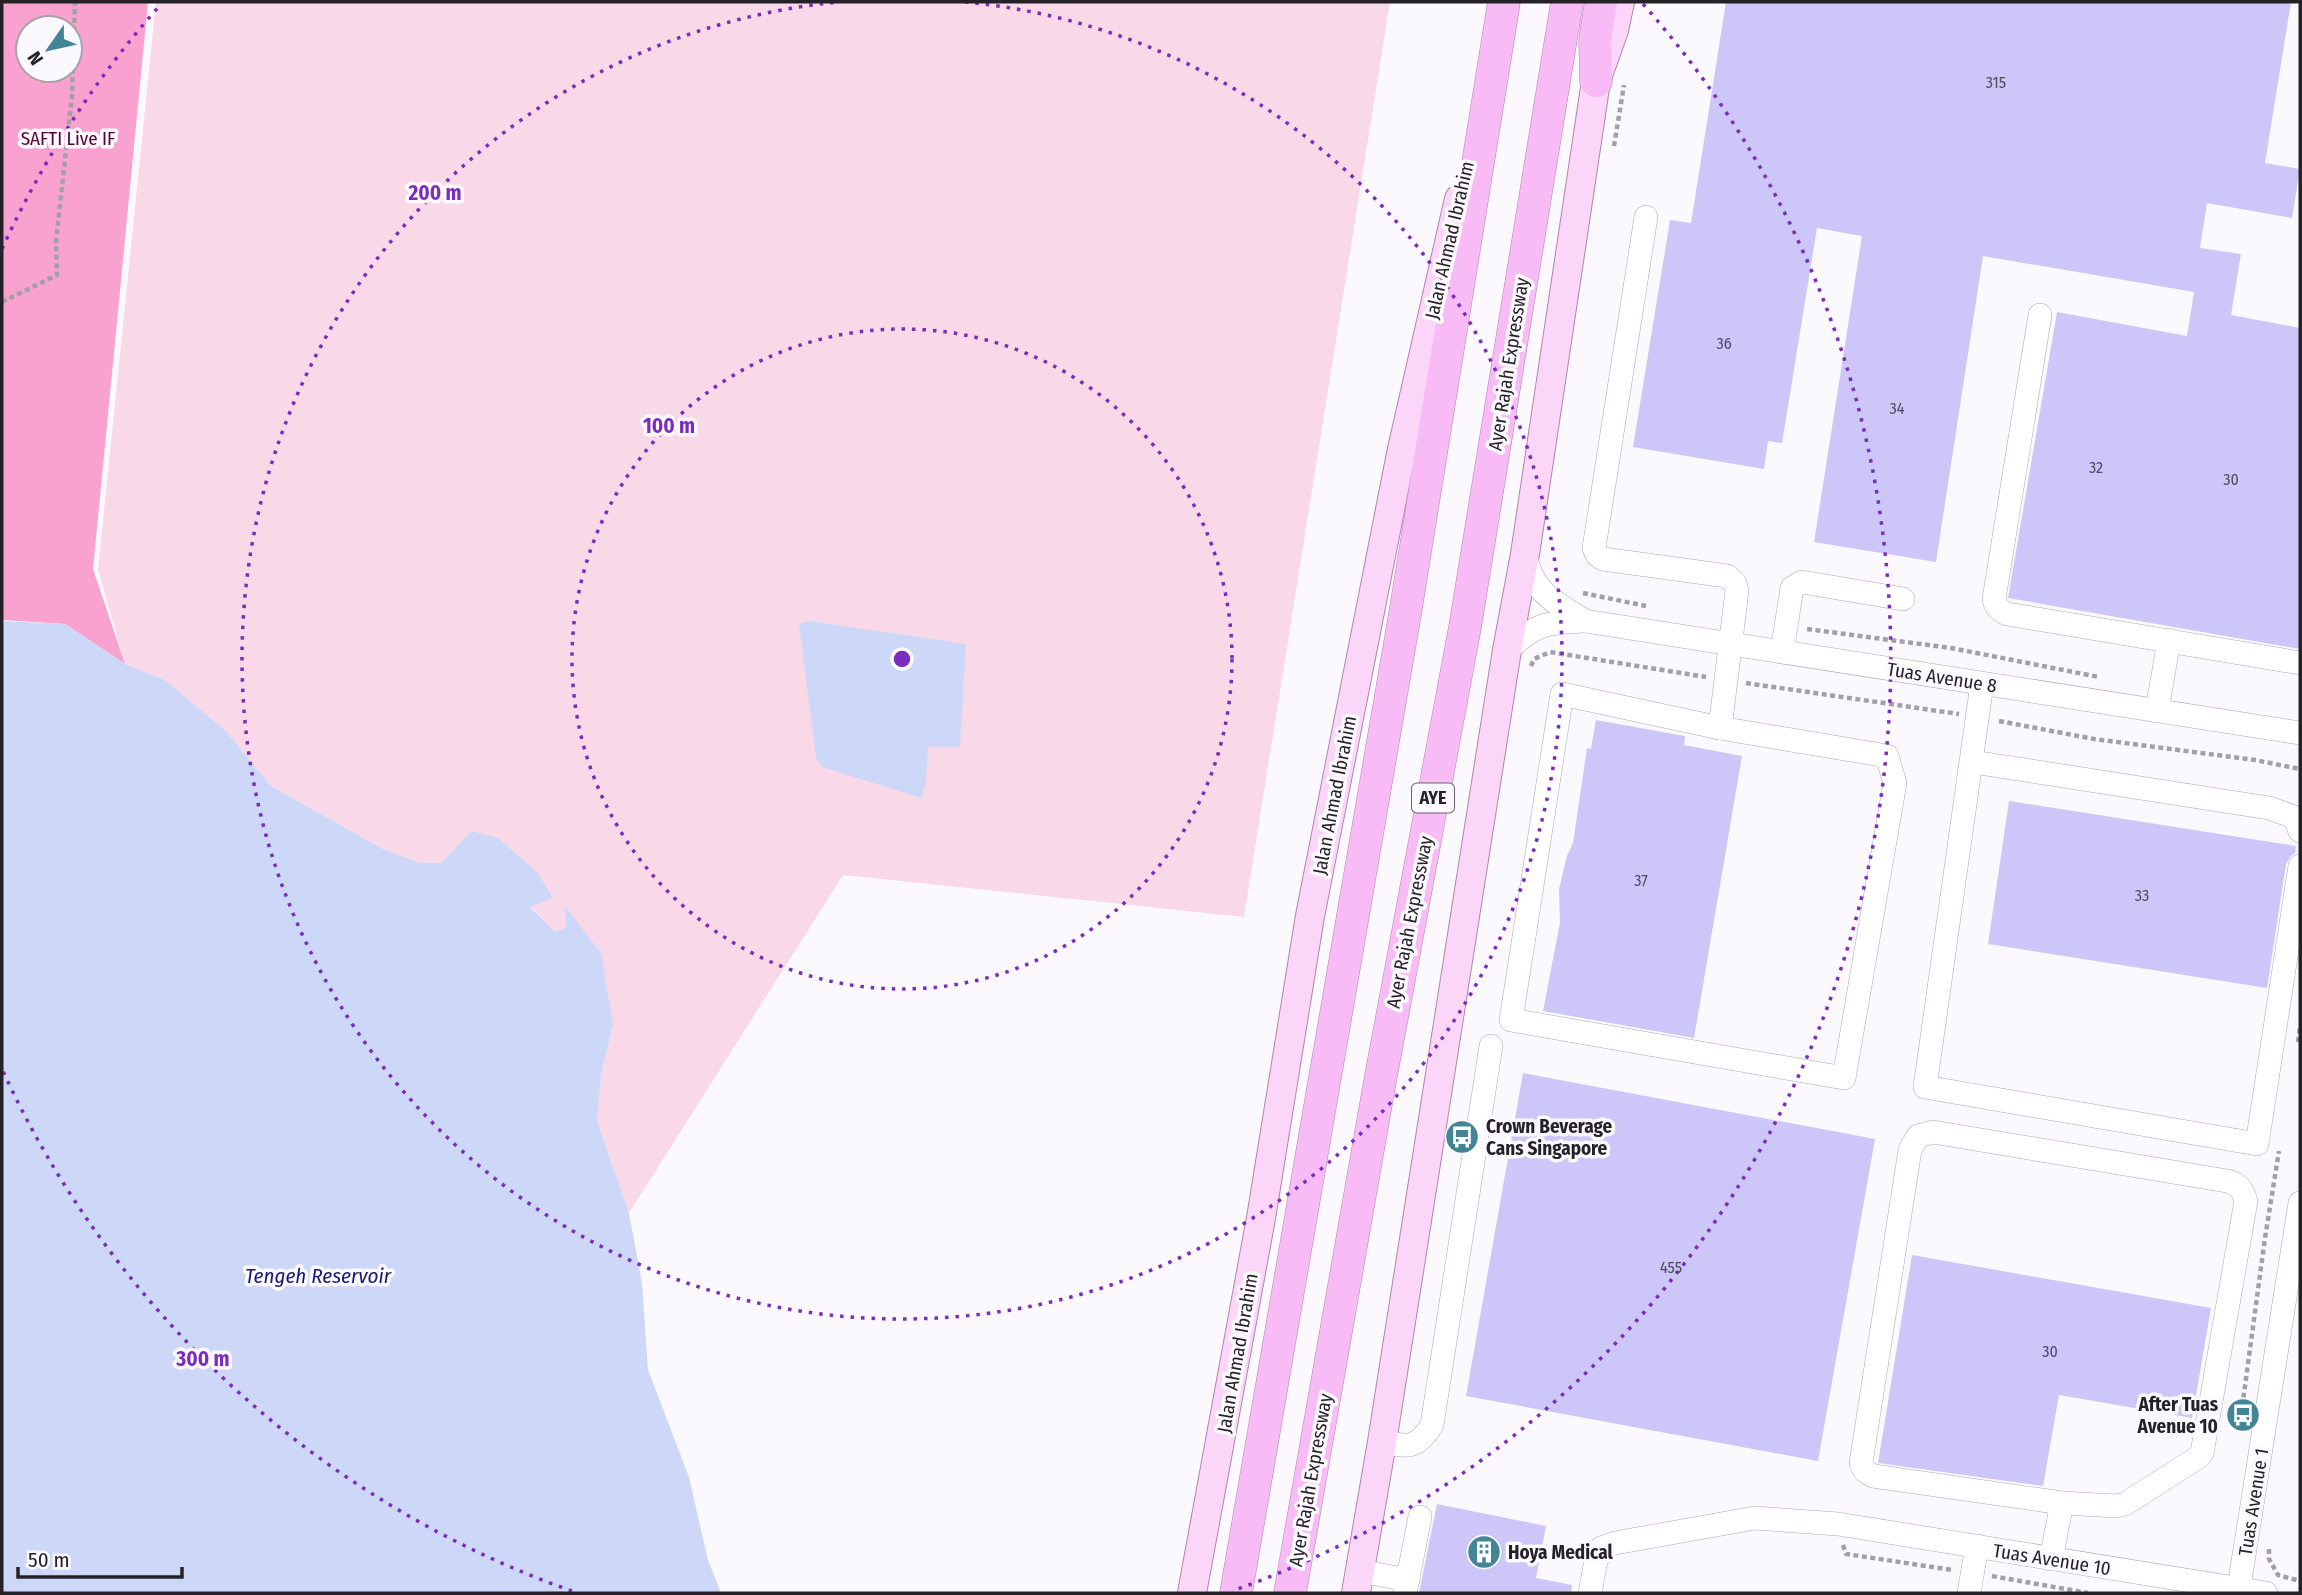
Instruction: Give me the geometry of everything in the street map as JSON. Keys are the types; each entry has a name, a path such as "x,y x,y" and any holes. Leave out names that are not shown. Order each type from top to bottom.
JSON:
{"highway":[{"path":"1236,1593 1403,628 1504,2"},
{"name":"Ayer Rajah Expressway","path":"1290,1593 1380,1081 1465,627 1567,2"},
{"path":"1596,81 1595,40 1601,2"}],"main road":[{"name":"Jalan Ahmad Ibrahim","path":"1192,1593 1261,1218 1321,861 1402,449 1504,2"},
{"path":"1358,1582 1507,650 1525,554 1596,81 1614,30 1620,2"}],"street":[{"path":"1646,217 1594,548 1597,555 1603,559 1727,576 1732,579 1737,591 1720,728"},
{"path":"2040,315 1995,605 2007,614 2300,663"},
{"name":"Tuas Avenue 8","path":"1525,554 1530,575 1537,585 1551,599 1585,621"},
{"path":"1782,652 1792,588 1802,582 1903,599"},
{"name":"Tuas Avenue 8","path":"1507,650 1539,626 1585,621 2300,733"},
{"path":"2157,711 2169,640"},
{"path":"1982,684 1925,1087 2257,1144 2300,866"},
{"path":"1562,694 1720,728 1887,756 1895,783 1844,1078 1511,1020 1562,694"},
{"path":"1973,762 2255,805 2294,817 2300,831"},
{"path":"1382,1442 1405,1446 1417,1443 1425,1438 1432,1425 1491,1046"},
{"path":"1926,1133 2227,1181 2236,1183 2244,1195 2246,1201 2202,1453 2125,1504 2116,1506 2062,1503 1873,1476 1865,1471 1861,1463 1910,1150 1918,1136 1926,1133"},
{"name":"Tuas Avenue 1","path":"2239,1591 2300,1203"},
{"path":"2051,1559 2062,1503"},
{"path":"1358,1582 1406,1587 1420,1517"},
{"name":"Tuas Avenue 10","path":"1590,1593 1595,1564 1601,1549 1615,1543 1755,1518 1838,1524 2239,1591 2272,1584"},
{"path":"1969,1593 1977,1546"}],"path":[{"path":"2,302 57,275 56,241 72,96 75,2"},
{"path":"1581,593 1658,608"},
{"path":"1786,626 1951,648 2108,679"},
{"path":"1530,668 1534,659 1550,652 1726,681 1978,717 2094,739 2255,760 2300,769"},
{"path":"2296,1052 2300,1026"},
{"path":"2240,1425 2280,1145"},
{"path":"2272,1584 2300,1581"}],"shaded area":[{"path":"156,2 1390,2 1244,917 843,875 629,1213 597,1121 601,1076 613,1025 566,907 566,927 556,932 530,906 442,863 420,863 383,849 271,786 226,731 165,680 125,664 98,570"}],"green space":[{"name":"SAFTI Live IF","path":"2,2 148,2 93,569 125,664 65,624 2,620"}],"water":[{"name":"Tengeh Reservoir","path":"2,621 65,624 125,664 165,680 226,731 271,786 383,849 420,863 442,863 471,831 498,838 537,872 553,898 530,907 556,932 566,927 565,906 601,953 613,1025 601,1076 597,1121 629,1213 642,1283 648,1370 689,1477 708,1560 721,1593 2,1593"},
{"path":"809,621 966,644 960,747 928,747 926,782 921,798 822,767 816,758 799,624"}],"building":[{"path":"1726,2 2291,2 2265,163 2300,169 2292,218 2207,203 2200,248 2241,254 2231,315 2300,328 2300,649 2008,598 2057,312 2187,336 2194,292 1983,256 1936,562 1814,542 1862,236 1817,228 1782,443 1768,441 1764,469 1633,447 1670,220 1691,223"},
{"path":"1596,720 1685,736 1684,745 1742,756 1694,1038 1543,1011 1560,923 1559,889 1573,843 1587,748 1591,749"},
{"path":"2009,801 2296,846 2295,853 2286,864 2267,988 1988,944"},
{"path":"1523,1073 1875,1139 1818,1461 1466,1396"},
{"path":"1912,1255 2211,1308 2192,1418 2059,1395 2043,1486 1878,1463"},
{"name":"Hoya Medical","path":"1437,1504 1546,1526 1536,1578 1572,1585 1571,1593 1419,1593"}],"place":[{"name":"Crown Beverage Cans Singapore","path":"1462,1137"},
{"name":"After Tuas Avenue 10","path":"2243,1415"},
{"name":"Hoya Medical","path":"1484,1552"}]}
